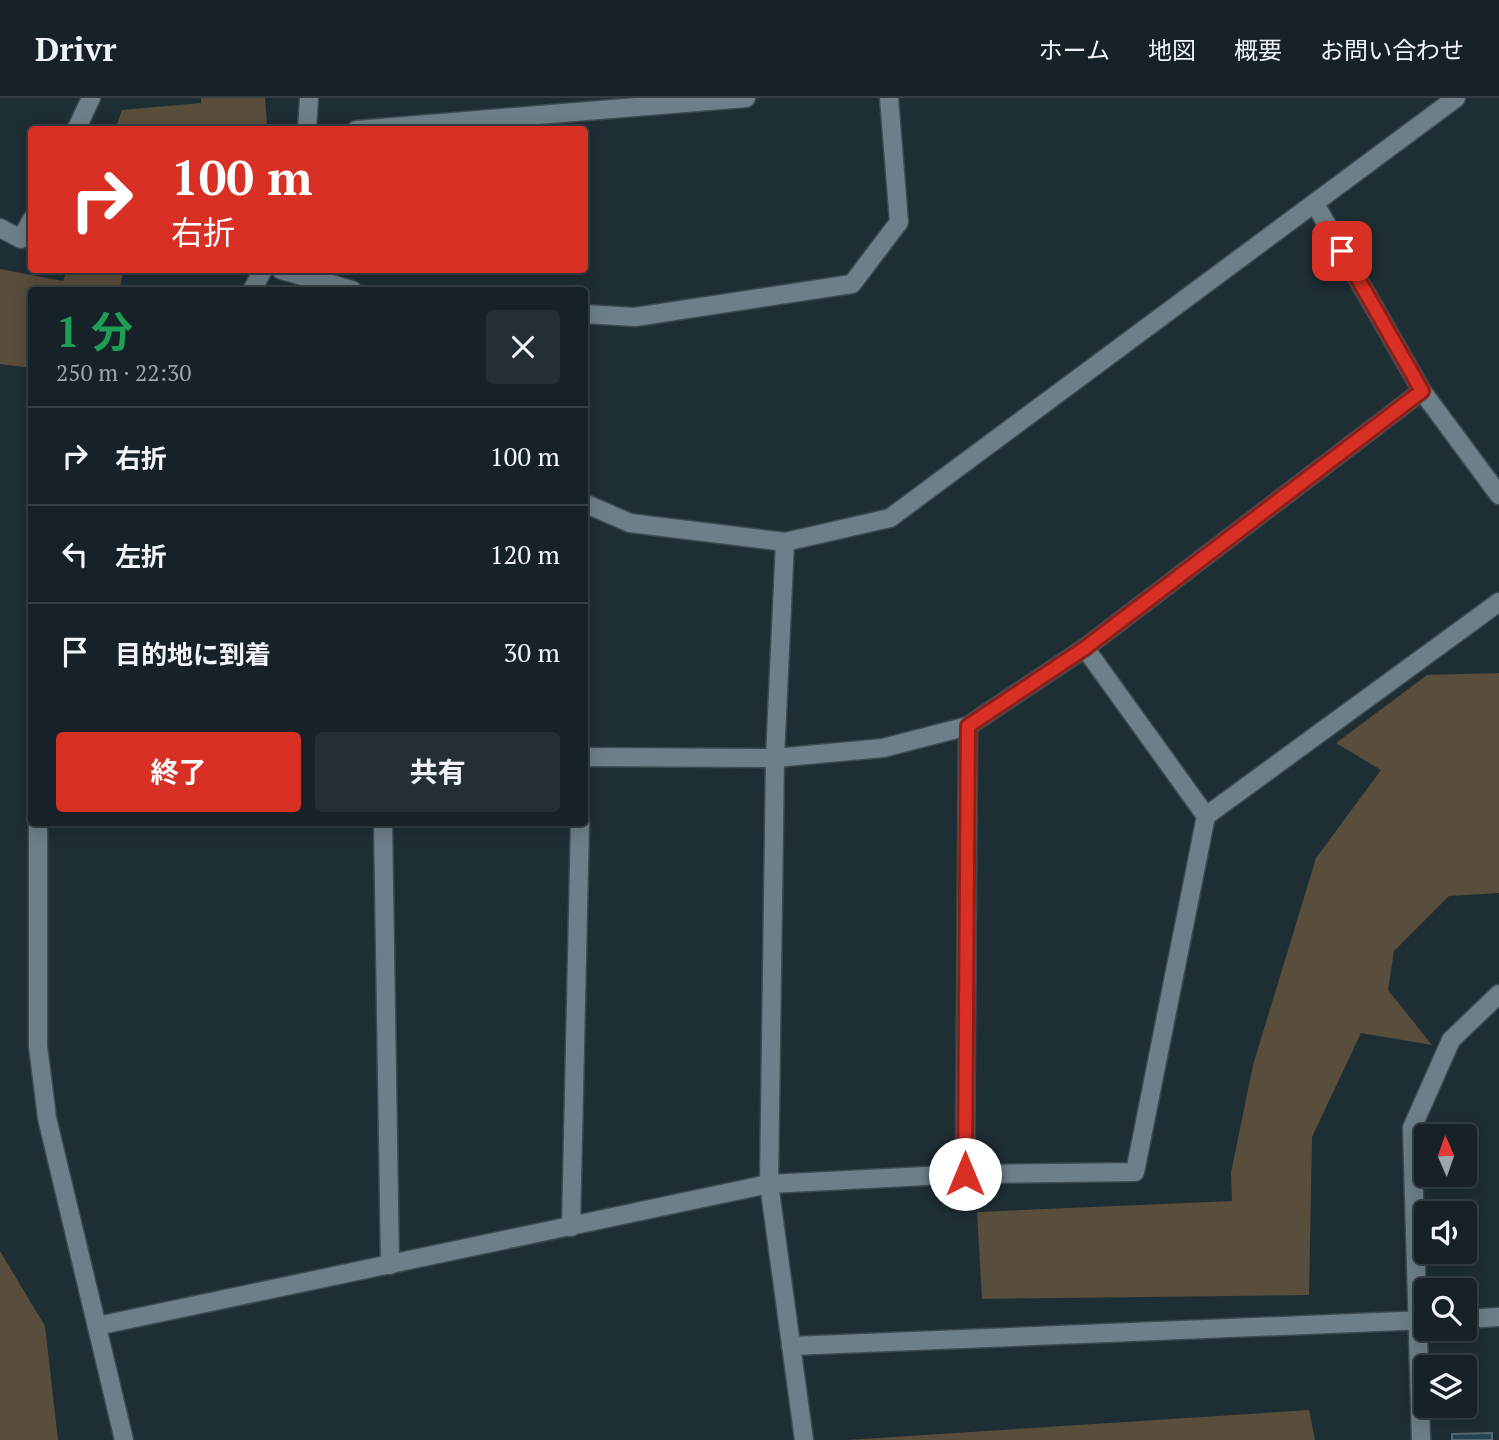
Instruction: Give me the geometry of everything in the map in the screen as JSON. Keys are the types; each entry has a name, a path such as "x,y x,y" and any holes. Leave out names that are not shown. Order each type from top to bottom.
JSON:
{"street":[{"path":"78,126 92,98"},
{"path":"307,126 309,98"},
{"path":"405,126 746,98"},
{"path":"588,314 635,317 852,284 899,222 889,98"},
{"path":"588,505 630,523 785,542 891,518 1456,98"},
{"path":"1315,204 1422,391 1499,495"},
{"path":"0,228 21,239 28,226"},
{"path":"292,273 341,287"},
{"path":"588,757 775,758 883,748 968,726 1085,648 1422,391"},
{"path":"785,542 775,758 769,1184 804,1440"},
{"path":"97,1326 769,1184 965,1174 1135,1172 1206,817 1499,602"},
{"path":"1085,648 1206,817"},
{"path":"965,1174 968,726"},
{"path":"38,826 38,1046 47,1118 124,1440"},
{"path":"383,826 390,1265"},
{"path":"571,1227 580,826"},
{"path":"1420,1278 1412,1128 1451,1040 1499,994"},
{"path":"1477,1318 1499,1317"},
{"path":"792,1346 1414,1320"},
{"path":"1421,1440 1422,1341"}],"shaded area":[{"path":"201,98 265,98 267,123 266,126 116,126 122,110 201,103"},
{"path":"0,269 63,281 66,273 123,273 120,287 28,287 28,368 0,364"},
{"path":"1499,673 1499,893 1449,896 1394,951 1388,990 1432,1045 1361,1033 1312,1137 1309,1295 982,1299 977,1212 1232,1201 1231,1173 1253,1065 1316,858 1381,770 1336,743 1427,675"},
{"path":"0,1251 45,1326 58,1440 0,1440"},
{"path":"1309,1410 1315,1440 847,1440"}],"building":[{"path":"1492,1433 1492,1440 1452,1440 1452,1434"}],"route":[{"path":"965,1174 968,726 1085,648 1422,391 1342,251"}]}
